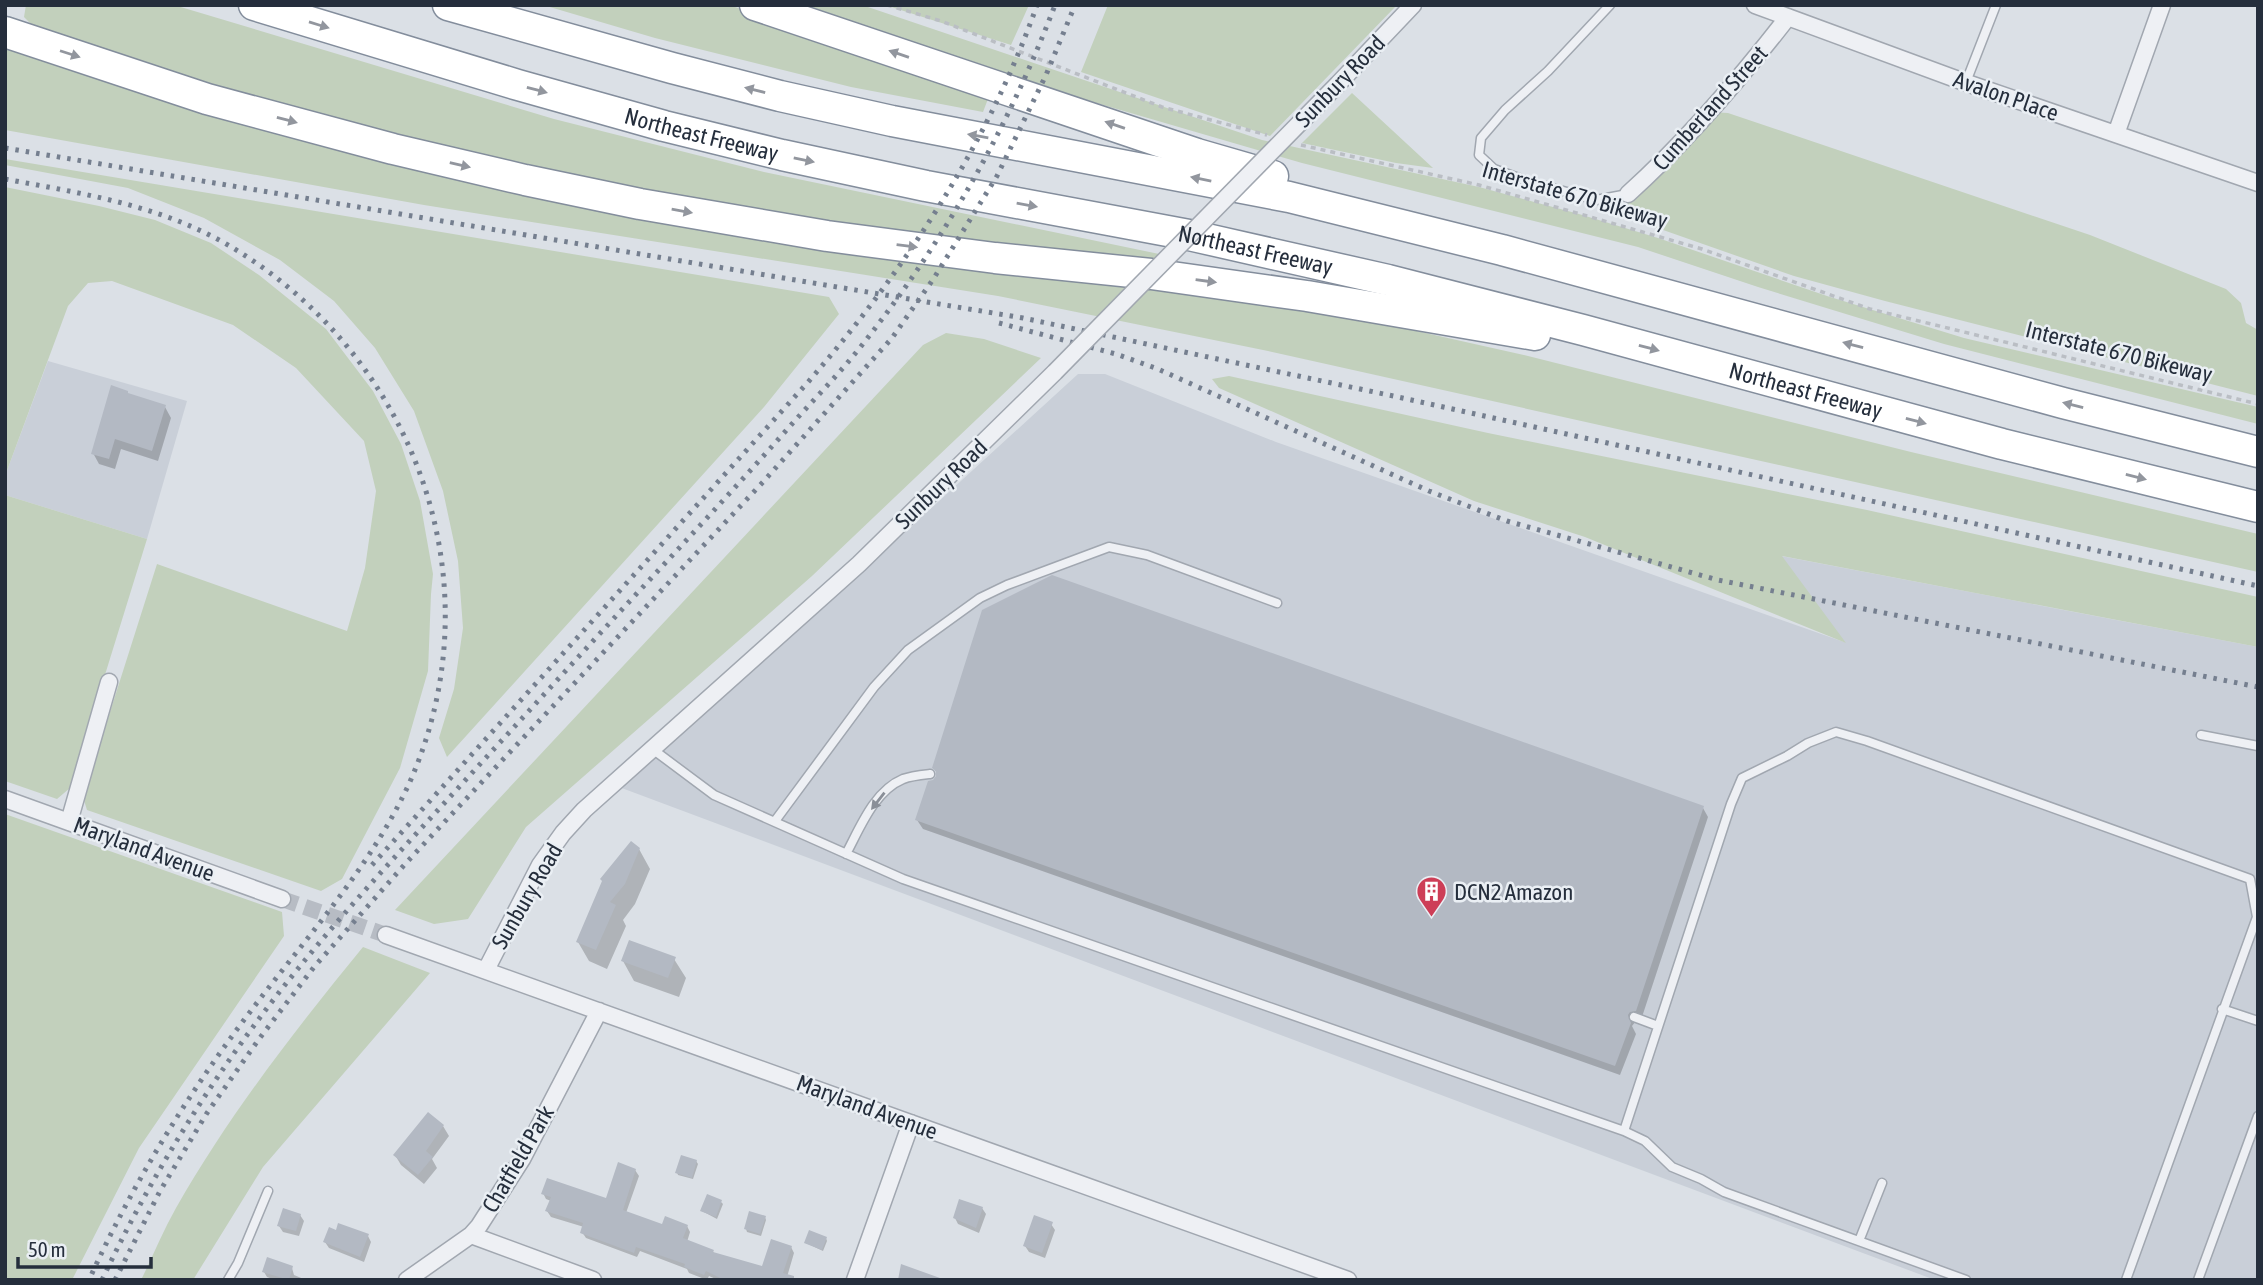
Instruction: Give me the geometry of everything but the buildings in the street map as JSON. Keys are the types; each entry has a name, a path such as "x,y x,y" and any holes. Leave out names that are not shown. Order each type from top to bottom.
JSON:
{"highway":[{"name":"Northeast Freeway","path":"254,5 518,85 769,152 926,186 1165,230 1469,300 1965,434 2258,508"},
{"path":"448,5 780,96 892,121 1289,197 1502,250 2258,452"},
{"path":"755,5 1197,154 1569,259 1719,310"},
{"path":"5,32 234,106 393,149 640,204 827,236 995,258 1151,274 1307,296 1541,337 1583,330"}],"street":[{"name":"Sunbury Road","path":"486,970 540,865 584,810 859,564 1055,372 1413,5"},
{"name":"Avalon Place","path":"1755,5 1966,82 2258,183"},
{"path":"2116,134 2162,5"},
{"name":"Cumberland Street","path":"1629,194 1659,167 1747,69 1788,18"},
{"path":"69,821 110,682"},
{"name":"Maryland Avenue","path":"5,799 282,899"},
{"name":"Maryland Avenue","path":"386,935 1348,1280"},
{"name":"Chatfield Park","path":"407,1280 471,1236 497,1201 522,1159 599,1011"},
{"path":"855,1280 911,1123"},
{"path":"471,1236 593,1280"}],"lane":[{"path":"1610,5 1548,71 1505,110 1481,138 1479,155 1494,169 1596,200 1629,194"},
{"path":"1966,82 1996,5"},
{"path":"775,821 874,687 908,650 980,598 1007,585 1109,547 1147,555 1277,603"},
{"path":"1624,1131 1731,804 1742,778 1787,757 1808,743 1836,732 1867,741 2250,879 2257,917 2126,1280"},
{"path":"2202,735 2258,746"},
{"path":"651,748 714,795 916,883 1624,1131 1644,1141 1672,1167 1724,1192 1966,1280"},
{"path":"846,854 868,813 884,792 902,779 930,774"},
{"path":"2222,1009 2258,1021"},
{"path":"1634,1017 1658,1026"},
{"path":"2198,1280 2258,1116"},
{"path":"1859,1241 1882,1182"},
{"path":"228,1280 238,1263 268,1191"}],"path":[{"path":"887,5 941,21 1162,107 1268,135"},
{"name":"Interstate 670 Bikeway","path":"1294,143 1479,185 1702,249 1870,309 2258,404"}],"shaded area":[{"path":"48,361 187,401 147,539 5,495 5,476"},
{"path":"1078,374 1105,374 1276,442 1844,642 1781,556 2258,647 2258,1280 1935,1280 619,787 868,566"}],"green space":[{"path":"26,5 174,5 554,119 764,172 1164,255 1162,264 751,212 422,144 234,92 39,32 24,17"},
{"path":"543,5 729,5 991,91 983,112 851,87 655,38"},
{"path":"805,5 862,5 1262,140 1479,187 1658,238 1827,296 1964,338 2258,407 2258,424 1944,344 1638,247 1302,163 1093,102"},
{"path":"885,5 1029,5 1011,45"},
{"path":"1108,5 1397,5 1270,136 1081,72"},
{"path":"5,47 257,128 1123,282 1394,326 1528,356 1911,452 2258,534 2258,572 1268,351 998,296 424,205 5,130"},
{"path":"1352,93 1433,168 1302,143"},
{"path":"1711,112 1728,113 2090,235 2226,289 2241,303 2246,323 2258,330 2258,396 1794,276 1629,218 1627,201"},
{"path":"5,159 829,297 839,314 764,407 447,757 439,738 454,689 463,628 458,561 443,491 414,411 375,348 334,301 280,260 204,218 128,188 5,165"},
{"path":"5,187 155,220 211,243 259,275 326,329 373,391 401,444 420,501 433,574 428,671 400,768 342,879 321,891 87,810 83,797 157,564 347,631 365,568 376,491 364,441 296,368 233,325 112,281 88,283 68,306 5,476"},
{"path":"946,333 984,339 1041,358 812,576 526,827 468,919 434,924 395,910 923,345"},
{"path":"1229,376 1488,433 1867,510 2258,597 2258,647 1782,556 1846,643 1585,537 1474,501 1219,388 1212,379"},
{"path":"5,495 147,539 70,788 57,799 5,781"},
{"path":"5,814 282,912 284,936 139,1148 72,1280 5,1280"},
{"path":"363,947 430,973 263,1167 193,1280 141,1280 176,1208 218,1140 288,1042"}],"tunnel":[{"path":"282,899 386,935"}],"railway":[{"path":"372,865 844,339 910,250 969,156 1017,57 1037,5"},
{"path":"102,1280 159,1170 225,1066 298,968 349,908 839,373 866,340 923,262 973,180 1017,94 1055,5"},
{"path":"115,1280 160,1191 207,1113 314,967 406,863 763,482 892,338 934,278 997,176 1046,75 1075,5"},
{"path":"5,148 1023,318 1398,397 2258,586"},
{"path":"5,179 116,201 196,228 221,241 288,287 344,343 389,407 421,478 440,552 445,630 435,708 408,786 375,846 355,875 250,1012 183,1108 142,1175 89,1280"},
{"path":"999,323 1116,354 1158,369 1429,491 1507,521 1718,580 2258,687"}],"place":[{"name":"DCN2 Amazon","path":"1431,919"}]}
